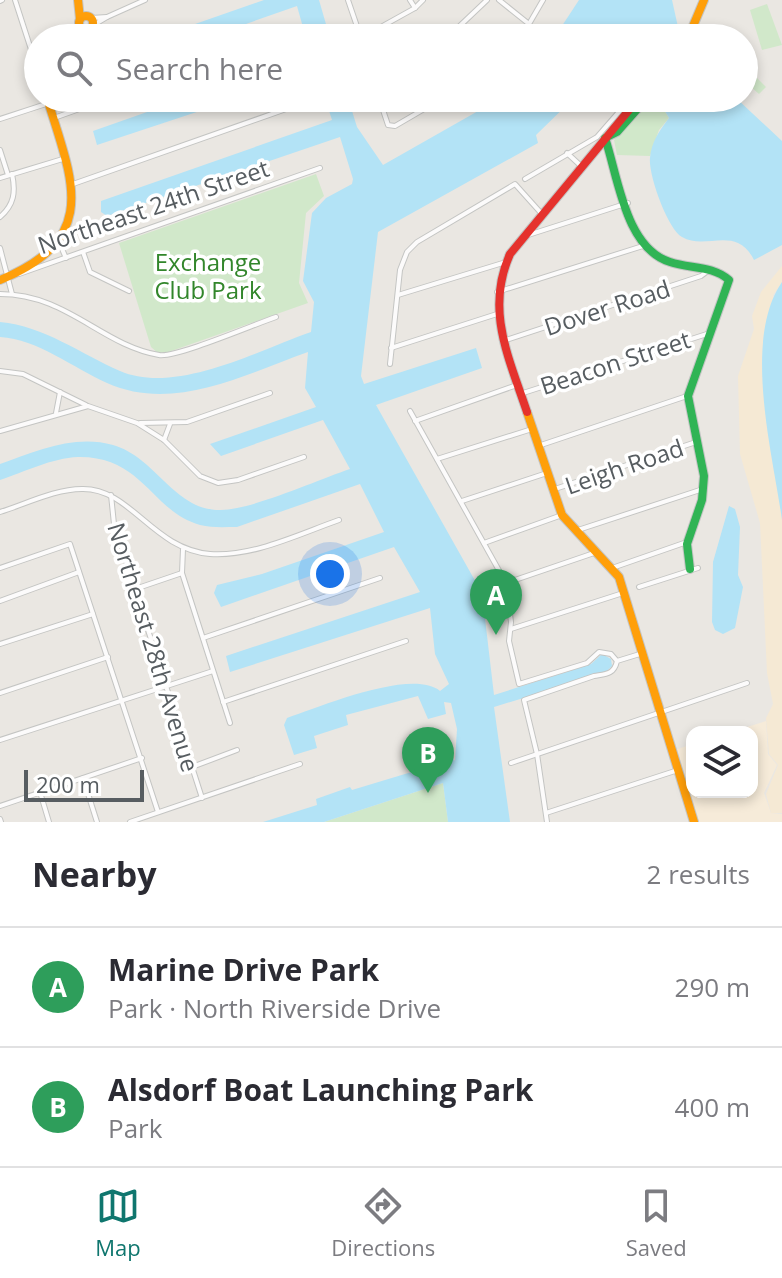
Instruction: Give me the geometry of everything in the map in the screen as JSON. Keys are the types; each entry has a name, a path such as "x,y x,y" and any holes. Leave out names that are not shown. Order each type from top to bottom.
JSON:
{"main road":[{"path":"694,24 704,0"},
{"path":"80,4 86,22"},
{"path":"14,276 44,257 58,240 71,209 73,184 52,112"},
{"path":"626,112 541,213 506,262 497,292 497,314 503,341 562,515 572,532 615,567 694,822"},
{"path":"605,138 617,132 635,112"},
{"path":"605,138 646,245 675,265 718,271 729,280 688,396 703,465 704,488 684,543 694,568"},
{"name":"Northeast 24th Street","path":"0,280 14,276"}],"street":[{"path":"15,0 24,26"},
{"path":"86,22 107,17 145,0"},
{"path":"348,0 356,24"},
{"path":"410,0 415,8"},
{"path":"386,24 423,0"},
{"path":"462,24 487,0"},
{"path":"499,0 529,24 543,0"},
{"path":"0,119 24,110"},
{"path":"54,118 71,112"},
{"path":"73,184 277,112"},
{"path":"384,112 388,125 395,126 419,112"},
{"path":"525,179 602,132 619,112"},
{"path":"0,150 15,193 10,207 0,217"},
{"path":"567,153 581,166"},
{"path":"0,178 66,158"},
{"name":"Northeast 24th Street","path":"14,276 320,168"},
{"path":"390,364 403,260 411,246 515,184 541,213"},
{"path":"522,237 628,203"},
{"path":"58,240 66,258"},
{"path":"497,292 646,245"},
{"path":"0,248 14,276 12,294"},
{"path":"83,252 90,272 129,291"},
{"path":"398,295 506,262"},
{"name":"Dover Road","path":"503,341 701,276 709,270"},
{"path":"0,294 44,299 131,345 162,356 276,317"},
{"path":"391,348 497,314"},
{"name":"Beacon Street","path":"415,421 710,333"},
{"path":"0,371 23,374 88,406 137,423 164,440 200,476 218,483 238,480 304,457"},
{"path":"56,414 60,392"},
{"path":"137,423 170,424 270,393"},
{"path":"538,446 688,396"},
{"path":"0,431 88,406"},
{"path":"410,411 506,583 511,629 509,641 519,684 587,663 599,652 611,654 617,661"},
{"path":"164,440 170,424"},
{"path":"437,459 532,429"},
{"name":"Leigh Road","path":"552,490 696,442"},
{"name":"Leigh Road","path":"462,501 547,473"},
{"path":"572,532 704,488"},
{"path":"0,512 76,489 111,495 154,532 183,549 227,554 261,547 339,520"},
{"name":"Northeast 28th Avenue","path":"111,495 114,524 202,798"},
{"path":"484,543 562,515"},
{"path":"615,567 684,543"},
{"path":"0,568 70,544 158,812"},
{"path":"183,549 182,573 230,723"},
{"path":"506,583 597,552"},
{"path":"639,587 694,568"},
{"path":"0,601 79,572"},
{"path":"135,589 182,573"},
{"path":"203,638 380,578"},
{"path":"511,629 625,593"},
{"path":"0,644 93,613"},
{"path":"223,702 406,641"},
{"path":"547,822 537,754 524,700 604,676 613,670 617,661 643,653"},
{"path":"0,693 108,657"},
{"path":"0,740 213,671"},
{"path":"511,763 747,683"},
{"path":"192,767 237,750"},
{"path":"0,806 142,758"},
{"path":"130,822 300,764"},
{"path":"546,813 678,770"},
{"path":"83,778 97,822"},
{"path":"40,792 49,822"}],"shaded area":[{"path":"766,721 768,754 777,765 764,793 771,813 782,814 782,822 698,822 690,798 758,798 758,726 750,726"},
{"path":"686,746 686,784 675,750"}],"green space":[{"path":"767,4 782,45 762,50 758,24 754,24 750,10"},
{"path":"758,79 766,87 758,93"},
{"path":"638,112 665,112 669,118 659,130 650,156 617,155 614,140"},
{"name":"Exchange Club Park","path":"316,174 324,196 306,213 299,283 308,303 160,355 151,347 119,243"},
{"path":"443,783 448,822 324,822"}],"sand":[{"path":"782,266 782,282 773,295 782,518 782,813 771,813 766,794 778,765 769,754 766,718 773,704 767,673 760,523 740,454 738,376 754,329 752,316 761,292"}],"water":[{"path":"264,0 319,0 326,24 302,24 297,6 246,24 195,24"},
{"path":"579,0 672,0 677,24 563,24"},
{"path":"147,112 197,112 97,145 93,131"},
{"path":"329,112 352,112 357,127 383,165 476,112 560,112 536,135 538,143 378,232 361,376 364,384 476,348 482,368 376,405 482,593 494,695 591,664 602,654 611,659 612,666 605,673 494,707 510,822 448,822 443,783 324,822 263,822 317,805 316,799 350,787 352,790 448,761 447,750 455,761 457,729 451,703 444,702 446,714 428,719 418,696 346,715 348,725 314,736 317,748 294,755 284,725 287,718 365,692 409,684 427,685 440,691 449,684 435,654 430,608 230,672 226,656 420,592 394,547 221,607 214,593 217,585 262,574 384,532 360,484 237,527 218,527 200,525 183,518 132,474 100,459 78,457 58,460 0,480 0,464 56,446 99,442 128,451 190,502 221,510 268,499 350,469 323,420 221,456 210,444 316,407 305,388 308,352 209,387 158,394 132,391 107,383 42,348 0,337 0,322 16,325 47,335 120,371 142,377 165,378 216,368 311,332 314,302 303,281 312,213 326,198 352,184 353,179 340,137 107,216 101,212 101,201 332,120"},
{"path":"665,112 751,112 782,141 782,245 754,260 739,243 691,241 677,232 660,201 650,166 654,141 669,118"},
{"path":"782,282 782,520 767,431 762,365 770,306"},
{"path":"729,506 735,509 740,527 738,575 743,587 735,628 723,634 715,630 712,622 713,562"}],"traffic: fast":[{"path":"635,112 617,132 605,138 633,227 655,254 670,262 715,272 729,280 688,396 704,476 702,500 687,544 690,569"}],"traffic: slow":[{"path":"78,0 80,19"},
{"path":"694,24 704,0"},
{"path":"79,24 81,18 86,16 93,23"},
{"path":"0,280 32,263 54,245 66,226 71,204 70,181 51,112"},
{"path":"527,412 562,515 619,577 694,822"}],"traffic: jam":[{"path":"527,412 502,334 500,295 510,254 627,112"}],"place":[{"name":"Marine Drive Park","path":"496,635"},
{"name":"Alsdorf Boat Launching Park","path":"428,793"}]}
